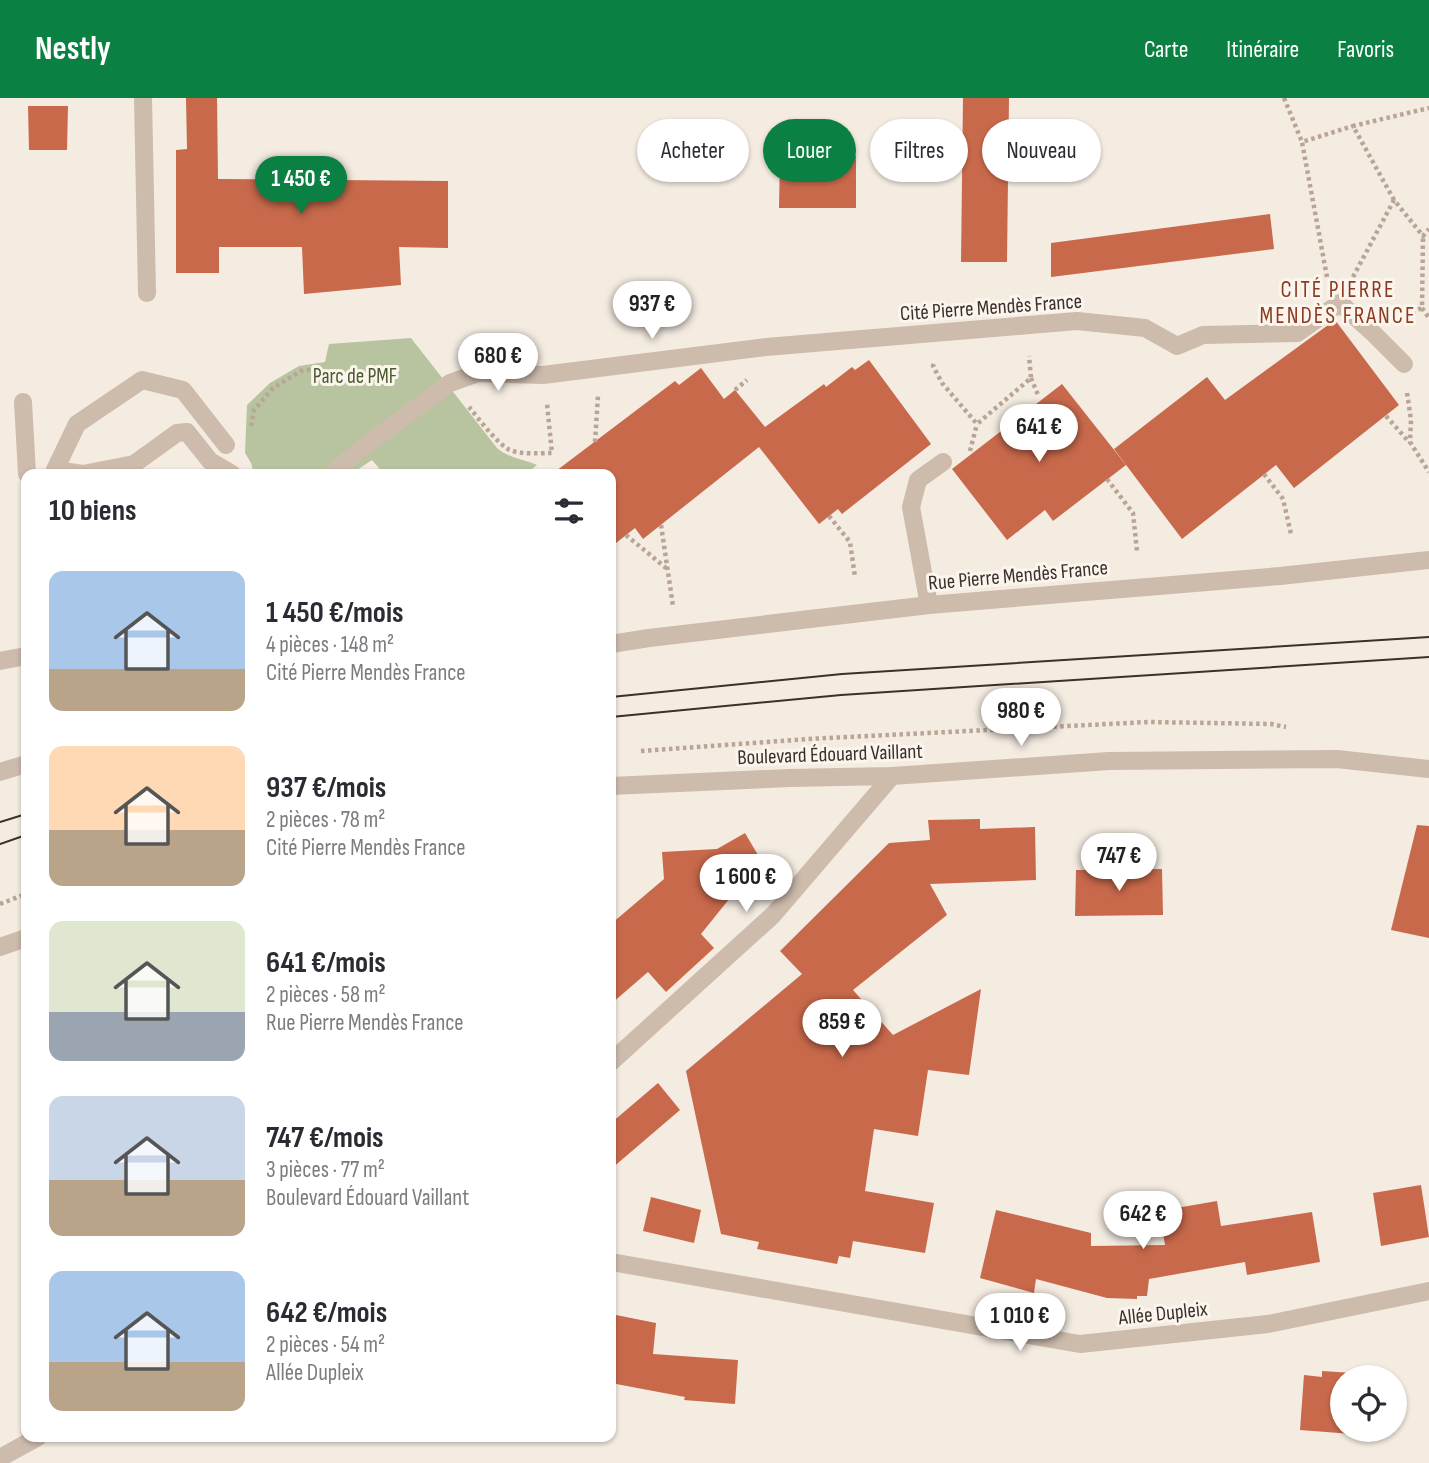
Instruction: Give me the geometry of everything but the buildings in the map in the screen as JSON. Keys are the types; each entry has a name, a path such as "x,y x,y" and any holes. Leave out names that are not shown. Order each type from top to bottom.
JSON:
{"street":[{"path":"143,98 146,293"},
{"path":"1340,303 1404,364"},
{"name":"Cité Pierre Mendès France","path":"450,383 478,373 542,375 766,346 1077,321 1145,328 1177,346 1203,335 1297,333 1340,303"},
{"path":"56,469 77,424 142,380 183,390 226,444"},
{"path":"338,469 450,383"},
{"path":"23,402 27,469"},
{"path":"108,469 134,464 177,433 187,432 210,461 224,469"},
{"path":"929,605 911,507 918,480 943,463"},
{"name":"Rue Pierre Mendès France","path":"616,643 929,605 1280,576 1429,559"},
{"path":"0,661 21,657"},
{"name":"Boulevard Édouard Vaillant","path":"616,786 892,776 1109,761 1337,759 1429,769"},
{"path":"0,772 21,766"},
{"path":"616,1057 773,915 892,776"},
{"path":"0,947 21,940"},
{"name":"Allée Dupleix","path":"616,1263 1080,1344 1268,1324 1429,1290"},
{"path":"0,1458 29,1442"}],"path":[{"path":"1284,98 1302,142 1326,276 1340,303"},
{"path":"1302,142 1353,126 1429,108"},
{"path":"1353,126 1394,200 1423,236 1422,308 1429,318"},
{"path":"1340,303 1394,200"},
{"path":"1423,236 1429,229"},
{"path":"1371,331 1422,308"},
{"path":"1027,325 1031,378 1038,395"},
{"path":"947,332 935,347 933,366 942,383 977,424"},
{"path":"1404,364 1411,420 1410,442"},
{"path":"595,442 600,367"},
{"path":"250,430 254,410 273,388 301,372 323,368"},
{"path":"450,383 490,432 508,449 525,453 552,453 542,375"},
{"path":"968,460 977,424 1031,378"},
{"path":"1386,415 1410,442 1429,472"},
{"path":"1265,474 1283,499 1292,534"},
{"path":"1107,480 1133,513 1137,551"},
{"path":"829,516 850,542 855,577"},
{"path":"661,525 676,635"},
{"path":"626,535 667,569"},
{"path":"635,752 808,739 1147,722 1271,724 1298,729"},
{"path":"0,904 21,896"}],"green space":[{"name":"Parc de PMF","path":"411,338 497,448 537,465 532,469 380,469 372,460 358,469 253,469 245,453 247,405 270,383 299,366 325,362 329,344"}],"tram line":[{"path":"616,697 842,674 1429,637"},
{"path":"616,717 841,695 1429,657"},
{"path":"0,822 21,816"},
{"path":"0,844 21,837"}],"district":[{"name":"CITÉ PIERRE MENDÈS FRANCE","path":"1338,302"}]}
